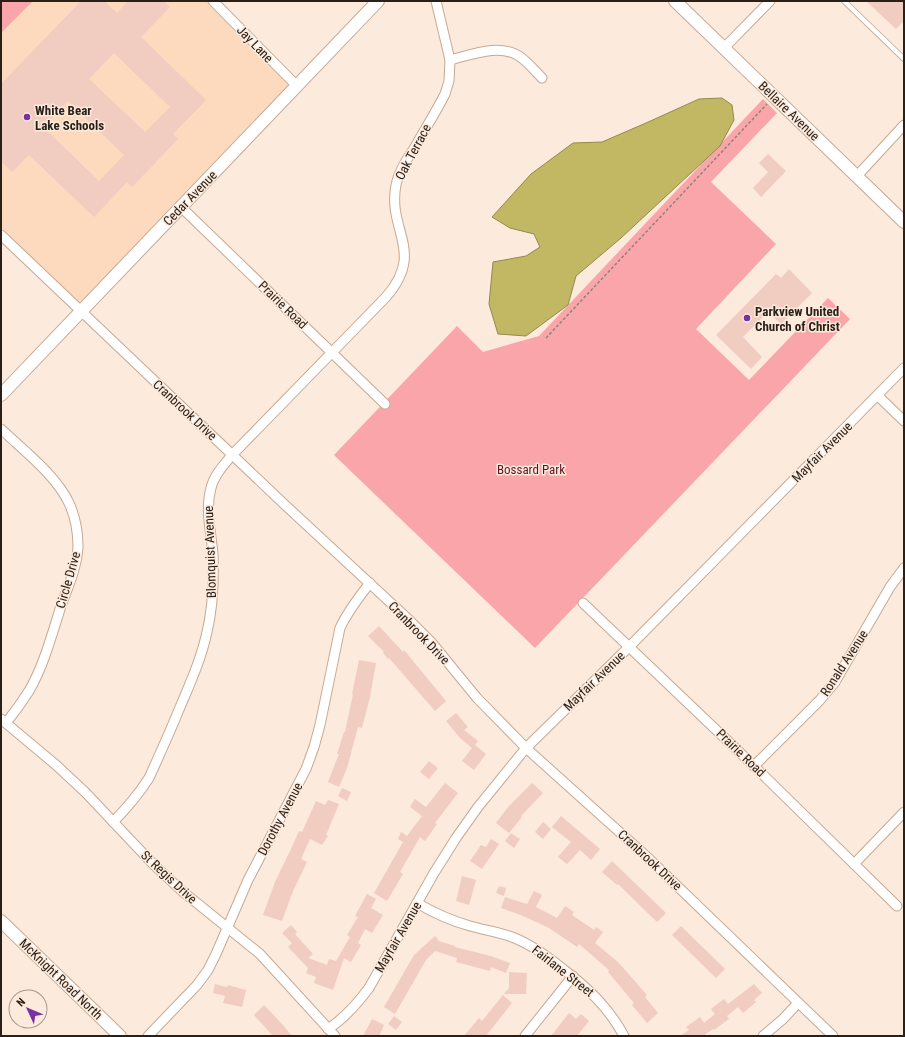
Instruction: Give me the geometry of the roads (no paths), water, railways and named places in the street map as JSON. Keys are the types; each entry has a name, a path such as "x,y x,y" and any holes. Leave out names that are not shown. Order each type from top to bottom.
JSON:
{"street":[{"name":"Jay Lane","path":"213,1 297,86"},
{"name":"Cedar Avenue","path":"1,395 378,1"},
{"name":"Oak Terrace","path":"333,353 386,297 400,279 404,266 404,244 395,209 394,197 396,183 403,166 445,94 449,81 450,60 436,1"},
{"name":"Bellaire Avenue","path":"675,1 904,222"},
{"path":"724,48 770,1"},
{"path":"450,60 496,50 505,50 521,57 542,78"},
{"path":"857,176 904,125"},
{"name":"Prairie Road","path":"181,207 385,404"},
{"name":"Cranbrook Drive","path":"1,234 232,455 406,617 432,643 477,698 526,748 645,854 833,1036"},
{"name":"Blomquist Avenue","path":"113,822 131,803 149,778 194,676 202,654 212,607 213,583 208,499 215,477 232,455 333,353"},
{"name":"Mayfair Avenue","path":"328,1029 345,1016 368,988 434,873 456,838 478,807 526,748 629,647 904,368"},
{"path":"878,396 904,421"},
{"name":"Circle Drive","path":"1,429 52,478 62,490 74,517 78,540 76,561 40,666 29,690 18,707 3,721"},
{"name":"Ronald Avenue","path":"754,766 820,700 835,682 890,587 904,568"},
{"name":"Dorothy Avenue","path":"148,1036 198,985 216,954 248,880 306,769 320,725 340,628 354,601 370,583"},
{"name":"Prairie Road","path":"583,603 754,766 897,906"},
{"name":"St Regis Drive","path":"3,721 56,765 86,793 153,864 182,891 260,954 335,1036"},
{"path":"854,864 904,812"},
{"name":"Fairlane Street","path":"417,903 449,919 491,930 532,946 573,976 596,997 609,1012 624,1036"},
{"name":"McKnight Road North","path":"1,921 120,1036"},
{"path":"525,1036 573,976"},
{"path":"763,1036 783,1019 798,1003"}],"lane":[{"path":"844,1 904,59"}],"place":[{"name":"White Bear Lake Schools","path":"27,117"},
{"name":"Parkview United Church of Christ","path":"747,318"}],"park label":[{"name":"Bossard Park","path":"531,469"}]}
